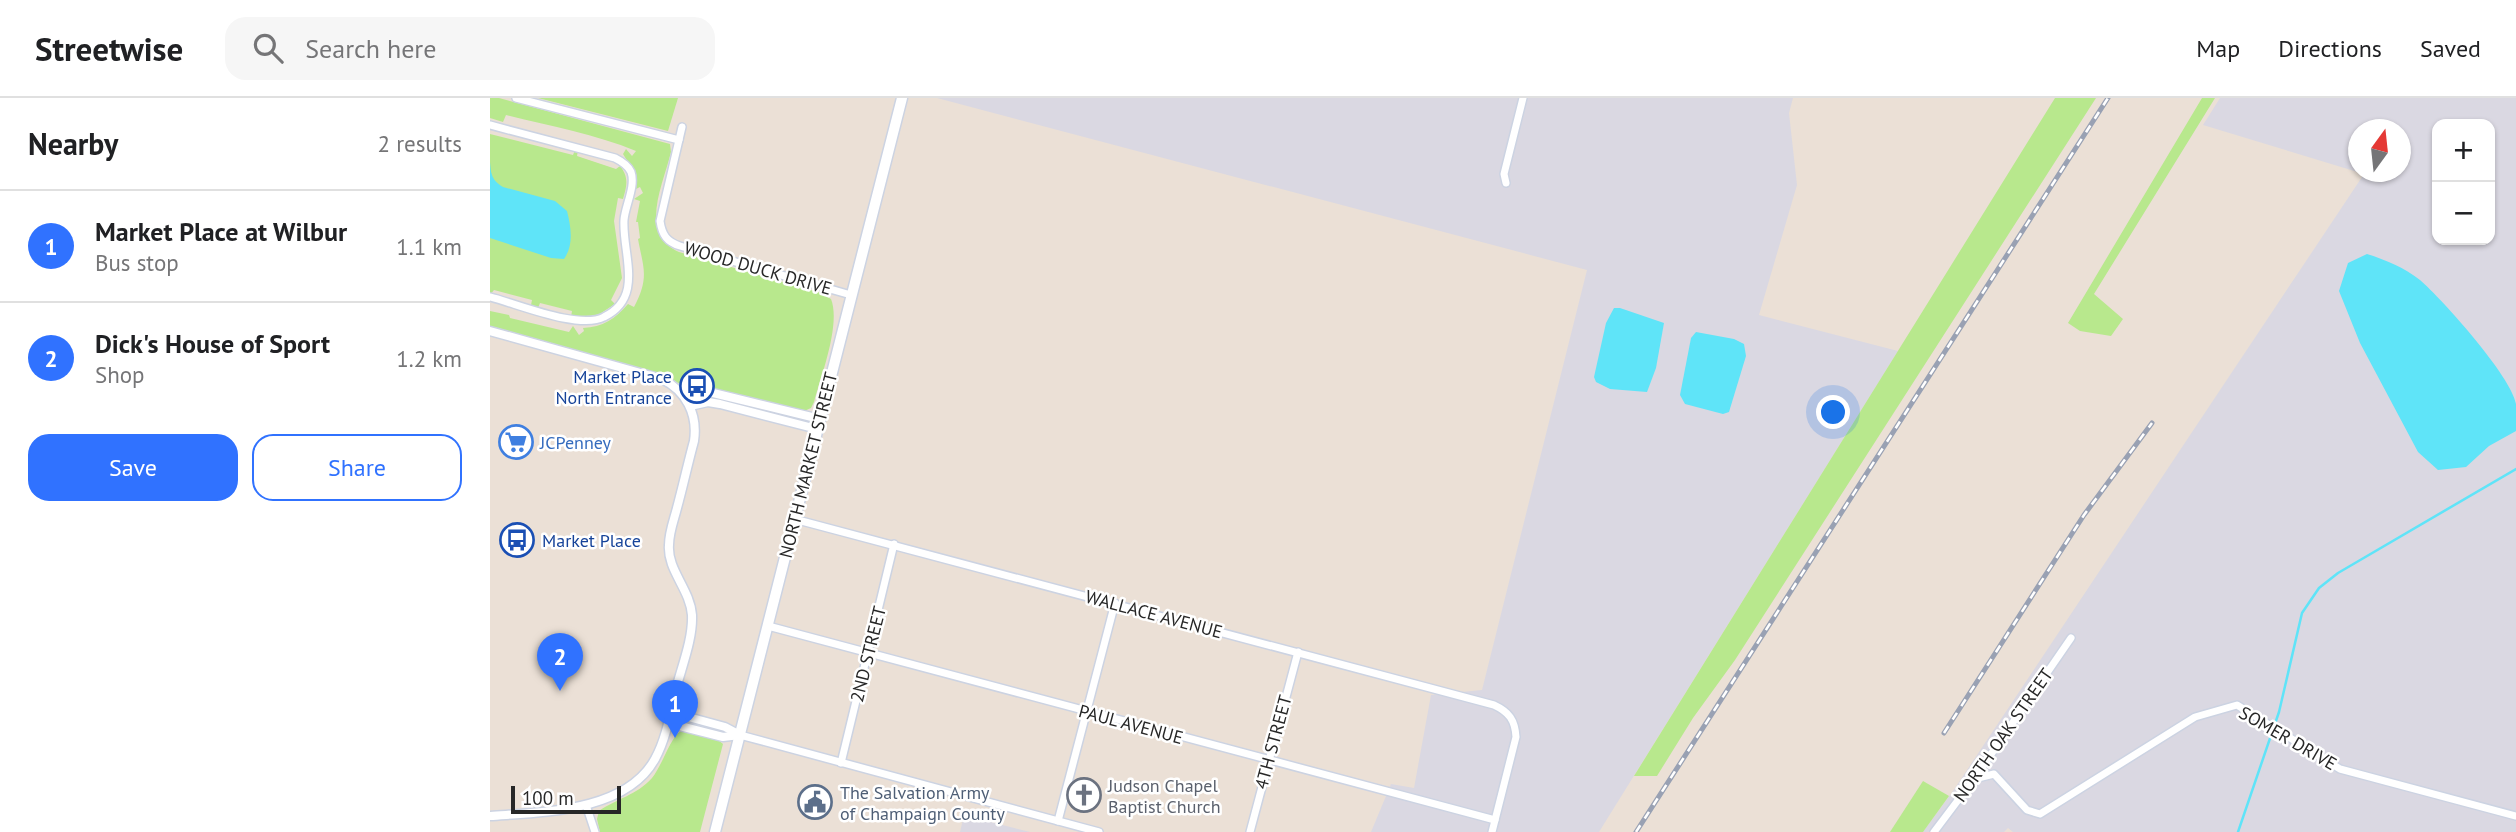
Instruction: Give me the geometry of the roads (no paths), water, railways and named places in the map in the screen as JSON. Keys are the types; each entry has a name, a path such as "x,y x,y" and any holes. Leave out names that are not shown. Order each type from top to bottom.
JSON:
{"main road":[{"name":"NORTH MARKET STREET","path":"715,832 902,98"}],"street":[{"path":"516,98 679,140 682,127"},
{"path":"1506,183 1504,174 1523,98"},
{"path":"490,125 615,158 623,162 631,173 632,184 624,229 629,282 626,295 613,312 591,321 573,320 490,297"},
{"name":"WOOD DUCK DRIVE","path":"679,140 660,221 663,235 667,239 680,246 851,295"},
{"path":"490,331 662,379 684,396 695,419 695,431 668,546 673,566 689,598 692,621 660,749 644,774 611,796 586,805 550,811 490,816"},
{"path":"684,396 696,391 709,392 818,424"},
{"path":"690,406 708,402 818,424"},
{"name":"WALLACE AVENUE","path":"794,519 1494,705 1511,716 1516,727 1515,743 1496,820"},
{"name":"2ND STREET","path":"841,763 894,544"},
{"path":"1058,821 1115,603"},
{"name":"PAUL AVENUE","path":"768,626 1496,820"},
{"name":"NORTH OAK STREET","path":"1934,832 1974,779 2071,638"},
{"name":"4TH STREET","path":"1250,832 1297,652"},
{"name":"SOMER DRIVE","path":"1974,779 1994,774 2027,810 2040,814 2195,717 2238,705 2340,769 2516,816"},
{"path":"670,712 725,727 740,735 1099,832"},
{"path":"668,723 723,737 740,735"},
{"path":"586,805 595,832"},
{"path":"1492,832 1496,820"}],"water":[{"path":"490,162 493,177 503,187 555,201 567,211 570,242 564,259 551,258 490,238"},
{"path":"2367,254 2402,268 2420,280 2475,339 2512,392 2516,404 2516,431 2489,446 2466,467 2438,470 2418,452 2360,343 2339,291 2348,263"},
{"path":"1614,308 1664,323 1656,368 1647,392 1610,389 1596,382 1594,377 1606,323"},
{"path":"1696,332 1734,339 1744,344 1746,356 1729,412 1723,414 1685,404 1680,395 1691,338"}],"waterway":[{"path":"2238,832 2279,712 2302,613 2319,588 2338,573 2516,469"}],"railway":[{"path":"1636,832 2108,98"},
{"path":"1944,733 2084,515 2152,423"}],"place":[{"name":"Market Place North Entrance","path":"697,386"},
{"name":"JCPenney","path":"516,442"},
{"name":"Market Place","path":"517,540"},
{"name":"Dick's House of Sport","path":"560,691"},
{"name":"Market Place at Wilbur","path":"675,738"},
{"name":"Judson Chapel Baptist Church","path":"1084,795"},
{"name":"The Salvation Army of Champaign County","path":"815,802"}]}
